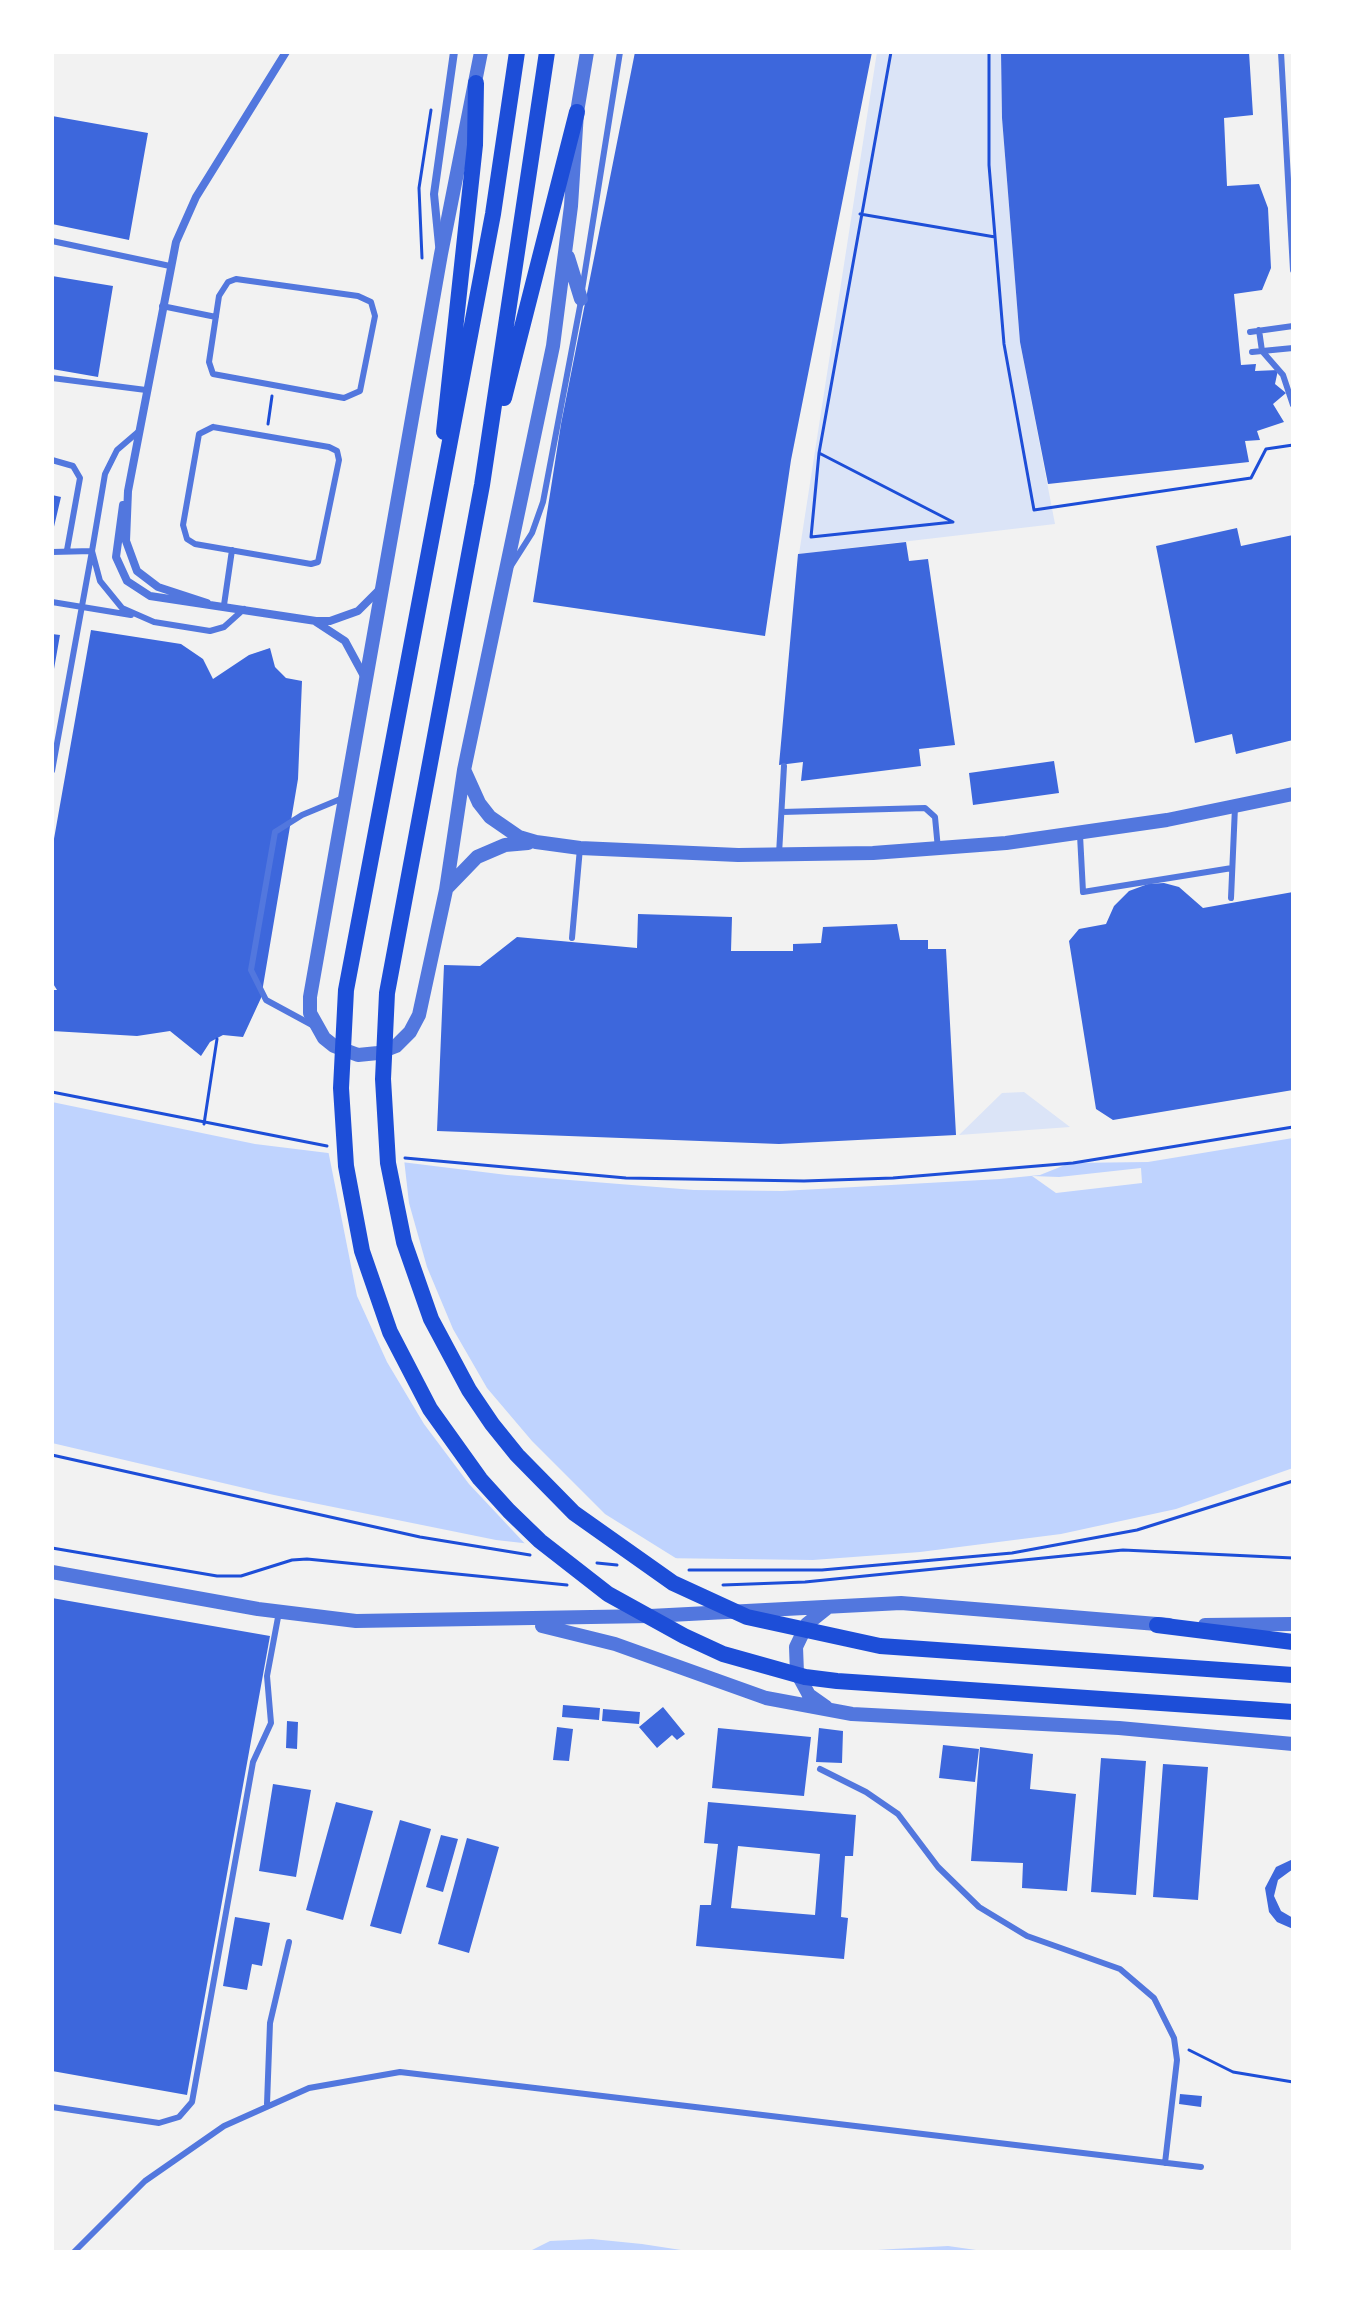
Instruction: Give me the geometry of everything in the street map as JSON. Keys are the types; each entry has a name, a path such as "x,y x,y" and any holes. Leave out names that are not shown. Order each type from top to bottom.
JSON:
{"main road":[{"path":"517,52 493,214 346,990 341,1065 342,1123 352,1208 362,1251 403,1358 454,1444 480,1479 540,1541 608,1594 723,1654 805,1677 873,1685 1293,1712"},
{"path":"547,52 482,485 387,993 384,1123 392,1190 404,1242 431,1319 456,1367 492,1424 526,1465 574,1513 673,1583 747,1617 880,1646 1293,1675"},
{"path":"444,475 446,393 472,176 476,83"},
{"path":"482,485 577,112"},
{"path":"1157,1625 1293,1642"}],"street":[{"path":"286,52 196,197 170,266 128,491 115,538 116,557 122,574 133,587 150,596 316,621 330,621 358,611 370,602 386,578"},
{"path":"441,254 434,194 454,52"},
{"path":"481,52 441,254 367,689 311,989 310,1013 317,1028 334,1046 358,1055 378,1053 396,1046 410,1032 419,1015 446,890 464,770 553,346 566,253 577,112 587,52"},
{"path":"566,253 581,299"},
{"path":"128,491 126,541 137,571 158,587 207,603"},
{"path":"316,621 345,641 356,655 367,689"},
{"path":"464,770 474,795 490,817 519,837 536,842 580,848 779,855 938,849 1080,834 1293,794"},
{"path":"1272,800 1293,801"},
{"path":"446,890 477,857 505,845 536,842"},
{"path":"52,1572 279,1612 356,1621 506,1621 926,1603 1157,1625 1293,1624"},
{"path":"827,1607 807,1624 796,1647 797,1673 809,1695 830,1710"},
{"path":"506,1621 588,1636 766,1698 830,1710 950,1722 1119,1728 1293,1744"}],"lane":[{"path":"504,575 524,548 543,502 581,299 620,52"},
{"path":"1281,52 1293,270"},
{"path":"52,241 170,266"},
{"path":"236,279 358,296 371,302 375,316 362,385 356,395 344,398 274,387 213,374 209,362 223,288 236,279"},
{"path":"162,306 216,317"},
{"path":"1250,332 1293,326"},
{"path":"1259,330 1262,351 1283,375 1293,405"},
{"path":"1252,352 1293,348"},
{"path":"52,378 146,390"},
{"path":"213,427 266,436 337,451 339,460 322,556 311,564 195,544 183,530 199,434 205,428 213,427"},
{"path":"52,771 110,461 117,450 138,432"},
{"path":"52,460 73,466 80,478 67,550"},
{"path":"224,605 232,550"},
{"path":"52,552 92,551"},
{"path":"92,551 100,581 110,596 137,616"},
{"path":"52,602 210,631 224,627 244,609"},
{"path":"779,855 784,766"},
{"path":"317,1028 266,1000 251,970 275,832 302,815 346,797"},
{"path":"1231,898 1235,807"},
{"path":"782,812 925,808 935,817 938,849"},
{"path":"1080,834 1083,892 1232,868"},
{"path":"572,938 580,848"},
{"path":"52,2107 159,2123 179,2117 192,2102 253,1762 271,1723 267,1676 279,1612"},
{"path":"820,1769 866,1792 898,1814 958,1888 990,1915 1027,1936 1120,1969 1154,1998 1174,2038 1176,2083 1165,2163"},
{"path":"267,2104 270,2023 289,1942"},
{"path":"74,2252 145,2181 204,2139 267,2104 324,2084 400,2072 1201,2167"}],"path":[{"path":"819,453 953,522 811,537 819,453 891,52"},
{"path":"989,52 989,165 1004,344 1034,510 1251,478 1266,449 1293,445"},
{"path":"422,269 419,188 433,98"},
{"path":"860,214 995,237"},
{"path":"266,436 274,387"},
{"path":"204,1124 217,1039"},
{"path":"52,1092 329,1147"},
{"path":"404,1158 626,1178 848,1180 1073,1163 1293,1127"},
{"path":"52,1455 420,1537 532,1556"},
{"path":"687,1570 838,1569 1012,1553 1137,1530 1293,1481"},
{"path":"52,1548 217,1576 241,1576 307,1559 575,1585"},
{"path":"714,1585 805,1582 1123,1550 1293,1558"},
{"path":"589,1562 631,1566"},
{"path":"1174,2038 1211,2063 1233,2072 1293,2082"}],"shaded area":[{"path":"877,52 1001,52 1002,118 1020,342 1055,524 799,554"},
{"path":"1024,1092 1070,1127 959,1135 1002,1093"}],"water":[{"path":"52,1102 255,1144 507,1175 694,1190 782,1191 1000,1179 1040,1175 1070,1163 1148,1162 1293,1138 1293,1468 1176,1509 1061,1534 920,1552 813,1560 656,1558 496,1540 274,1495 52,1443"},
{"path":"592,2239 694,2252 528,2252 550,2241"},
{"path":"948,2246 990,2252 847,2252 893,2249"}],"pier":[{"path":"328,1150 404,1159 409,1203 427,1267 453,1329 487,1388 532,1441 605,1514 682,1562 529,1548 469,1484 424,1424 387,1362 357,1296"},
{"path":"1141,1168 1142,1183 1056,1193 1032,1176 1059,1177"}],"building":[{"path":"635,52 872,52 791,460 765,636 533,602 561,424"},
{"path":"1001,52 1249,52 1253,115 1224,118 1227,186 1259,184 1268,208 1271,268 1262,290 1234,294 1241,365 1256,364 1255,371 1278,370 1275,384 1286,393 1273,404 1284,422 1257,431 1260,440 1245,441 1249,462 1048,484 1020,342 1002,118"},
{"path":"52,116 148,133 129,240 52,224"},
{"path":"52,276 113,286 98,377 52,369"},
{"path":"52,495 61,497 53,531 52,531"},
{"path":"1237,528 1241,546 1293,535 1293,740 1236,754 1232,734 1195,743 1156,546"},
{"path":"906,542 909,561 928,559 955,745 919,749 921,766 801,781 803,762 779,765 798,554"},
{"path":"91,630 181,644 203,659 213,679 249,655 270,648 275,667 286,678 302,681 298,779 261,998 243,1037 223,1035 210,1042 201,1056 170,1031 137,1036 52,1031 52,990 57,990 52,982 52,850"},
{"path":"52,634 60,635 54,669 52,669"},
{"path":"1054,761 1059,793 973,805 969,773"},
{"path":"1164,883 1179,887 1203,908 1293,892 1293,1090 1113,1120 1096,1109 1069,941 1079,929 1106,924 1114,906 1129,891 1148,884"},
{"path":"638,914 732,917 731,951 793,951 793,944 821,943 823,927 897,924 900,940 928,940 928,949 946,949 956,1135 779,1144 437,1131 444,965 480,966 517,937 637,948"},
{"path":"52,1598 270,1636 187,2095 52,2071"},
{"path":"563,1705 600,1708 599,1720 562,1717"},
{"path":"663,1707 685,1734 677,1740 672,1735 657,1748 639,1727"},
{"path":"603,1709 640,1712 639,1724 602,1721"},
{"path":"287,1721 298,1722 297,1749 286,1748"},
{"path":"557,1727 573,1729 569,1761 553,1760"},
{"path":"718,1728 811,1737 804,1796 712,1788"},
{"path":"819,1728 843,1731 842,1763 816,1762"},
{"path":"943,1745 979,1749 975,1782 939,1778"},
{"path":"980,1747 1033,1754 1030,1789 1076,1794 1067,1891 1022,1888 1023,1863 971,1861"},
{"path":"1101,1758 1146,1761 1136,1895 1091,1892"},
{"path":"1163,1764 1208,1767 1198,1900 1153,1897"},
{"path":"273,1784 311,1790 296,1877 259,1871"},
{"path":"336,1802 373,1811 343,1920 306,1910"},
{"path":"708,1802 856,1815 853,1856 845,1856 841,1917 848,1918 844,1959 696,1946 700,1905 711,1905 718,1844 704,1843","holes":["738,1846 820,1854 815,1915 731,1908"]},
{"path":"400,1820 431,1829 401,1934 370,1926"},
{"path":"441,1835 458,1839 443,1892 426,1887"},
{"path":"467,1838 499,1847 469,1953 438,1944"},
{"path":"1293,1859 1293,1869 1278,1880 1274,1896 1281,1911 1293,1918 1293,1929 1277,1922 1269,1912 1265,1888 1276,1867"},
{"path":"235,1917 270,1923 262,1966 252,1964 247,1990 223,1986"},
{"path":"1180,2094 1202,2096 1201,2107 1179,2104"}]}
